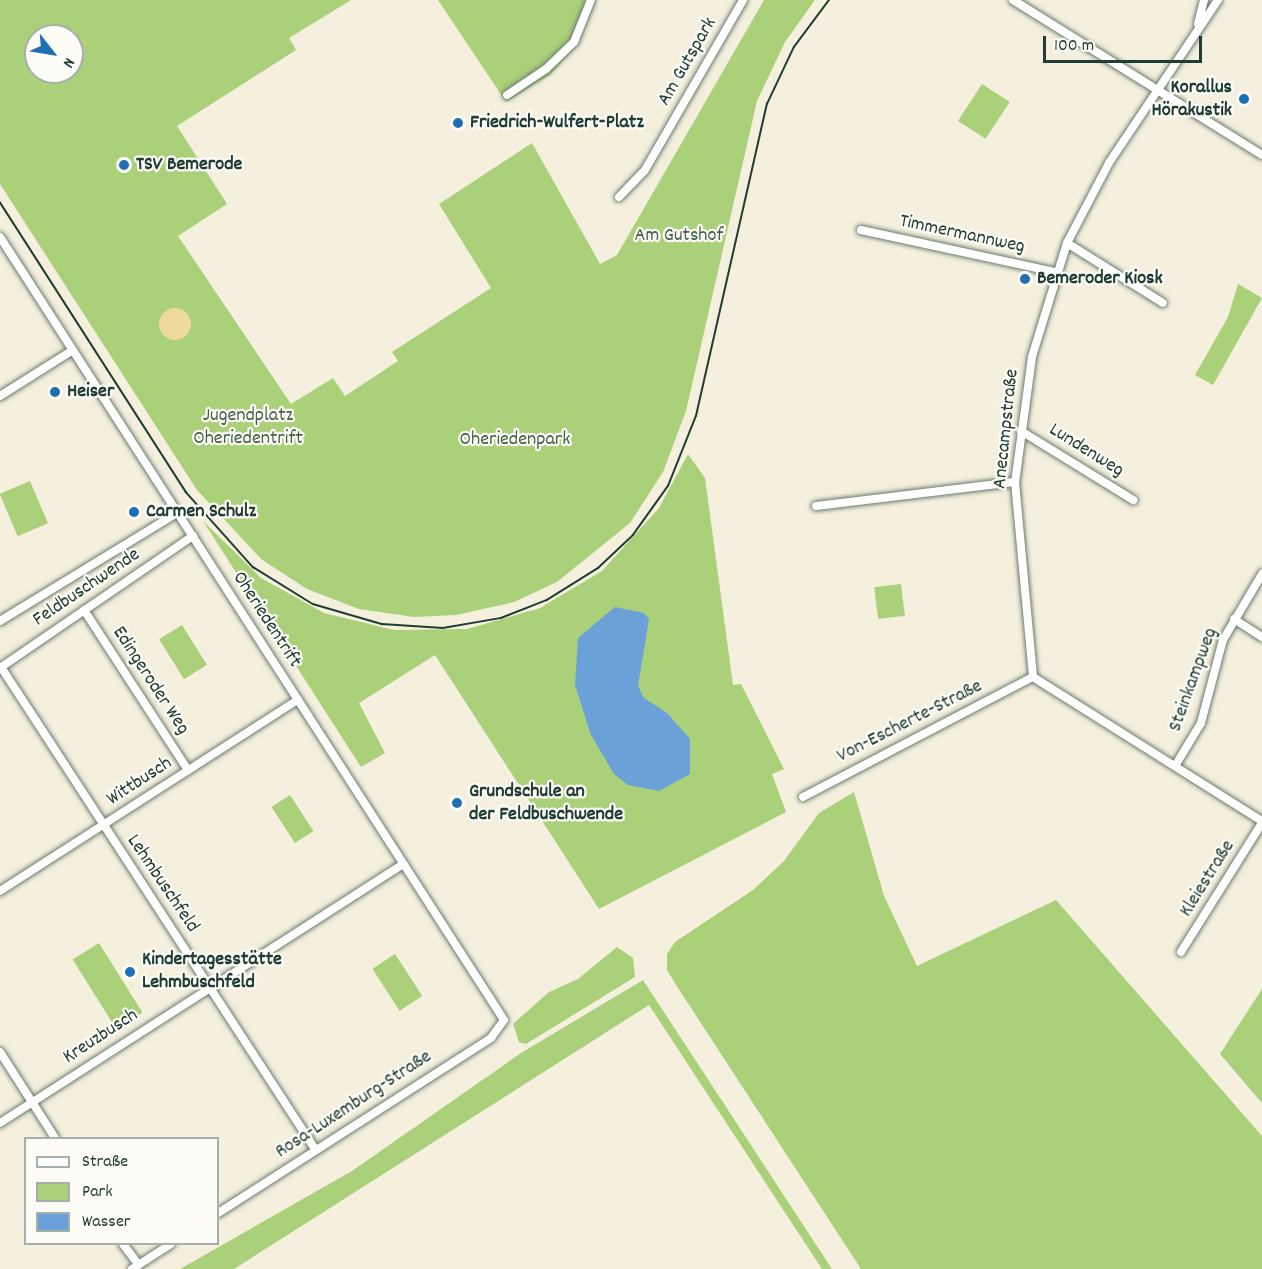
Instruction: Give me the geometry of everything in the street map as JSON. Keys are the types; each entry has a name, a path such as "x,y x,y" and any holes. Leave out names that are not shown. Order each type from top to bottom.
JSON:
{"street":[{"path":"507,95 546,69 574,42 591,0"},
{"name":"Am Gutspark","path":"619,197 645,170 743,0"},
{"path":"1013,0 1262,155"},
{"name":"Anecampstraße","path":"1197,27 1204,0"},
{"name":"Anecampstraße","path":"1033,677 1015,482 1032,357 1056,272 1067,243 1155,89 1218,0"},
{"name":"Timmermannweg","path":"861,230 1056,272"},
{"name":"Oheriedentrift","path":"0,237 504,1020"},
{"path":"1067,243 1163,303"},
{"path":"0,396 73,350"},
{"name":"Lundenweg","path":"1021,431 1133,500"},
{"path":"816,506 1015,482"},
{"name":"Feldbuschwende","path":"0,621 177,513"},
{"name":"Feldbuschwende","path":"0,667 193,536"},
{"name":"Steinkampweg","path":"1175,766 1201,723 1234,620 1262,574"},
{"name":"Edingeroder Weg","path":"84,610 188,770"},
{"path":"1234,620 1262,637"},
{"name":"Lehmbuschfeld","path":"0,667 315,1149"},
{"path":"1033,677 1262,822"},
{"name":"Von-Escherte-Straße","path":"803,797 1033,677"},
{"name":"Wittbusch","path":"0,891 298,700"},
{"name":"Kleiestraße","path":"1181,952 1262,822"},
{"name":"Kreuzbusch","path":"0,1123 403,864"},
{"name":"Rosa-Luxemburg-Straße","path":"219,1212 491,1038 504,1020"},
{"path":"0,1053 55,1137"},
{"path":"124,1245 135,1267 169,1245"}],"green space":[{"name":"Oheriedenpark","path":"0,0 351,0 289,38 296,50 177,126 227,204 178,236 291,404 333,378 345,396 398,361 392,352 491,288 439,204 532,143 600,264 617,255 764,0 815,0 785,42 757,101 686,411 663,472 630,523 557,582 514,602 456,615 414,617 359,609 307,589 261,559 197,490 0,184"},
{"path":"438,0 596,0 577,45 550,75 506,102"},
{"path":"982,84 1010,102 986,139 958,121"},
{"path":"1238,284 1262,298 1213,385 1195,375 1228,317"},
{"path":"688,454 705,478 733,685 741,684 784,769 772,774 786,812 599,909 435,655 359,703 385,753 361,767 203,521 261,578 324,613 394,630 467,629 540,608 602,571 659,508"},
{"path":"30,481 48,523 18,536 0,494"},
{"path":"901,584 905,616 878,619 874,587"},
{"path":"182,625 207,665 184,679 159,639"},
{"path":"854,792 884,896 917,966 1056,900 1262,1136 1262,1269 861,1269 667,970 667,954 675,942 753,890 784,861 819,813"},
{"path":"290,795 313,831 295,843 272,807"},
{"path":"99,943 142,1013 116,1029 73,959"},
{"path":"617,947 633,958 635,977 526,1044 519,1042 513,1024 549,992 578,979"},
{"path":"395,954 422,996 400,1011 372,969"},
{"path":"643,980 832,1269 822,1269 649,1005 234,1269 180,1269 352,1171 521,1053"},
{"path":"1262,989 1262,1103 1220,1054"}],"sand":[{"path":"175,308 186,313 191,324 186,335 175,340 164,335 159,324 164,313"}],"water":[{"path":"615,607 644,613 649,619 638,686 644,698 667,713 690,739 690,774 659,791 628,785 614,774 591,735 575,685 578,638"}],"tram line":[{"path":"0,202 186,492 253,567 313,604 382,624 443,628 501,618 547,600 598,568 633,535 668,486 696,416 767,104 794,47 829,0"}],"place":[{"name":"Korallus Hörakustik","path":"1244,99"},
{"name":"Friedrich-Wulfert-Platz","path":"458,123"},
{"name":"TSV Bemerode","path":"124,165"},
{"name":"Bemeroder Kiosk","path":"1025,279"},
{"name":"Heiser","path":"55,392"},
{"name":"Carmen Schulz","path":"134,512"},
{"name":"Grundschule an der Feldbuschwende","path":"457,803"},
{"name":"Kindertagesstätte Lehmbuschfeld","path":"130,972"}],"park label":[{"name":"Am Gutshof","path":"679,236"},
{"name":"Jugendplatz Oheriedentrift","path":"248,428"}]}
